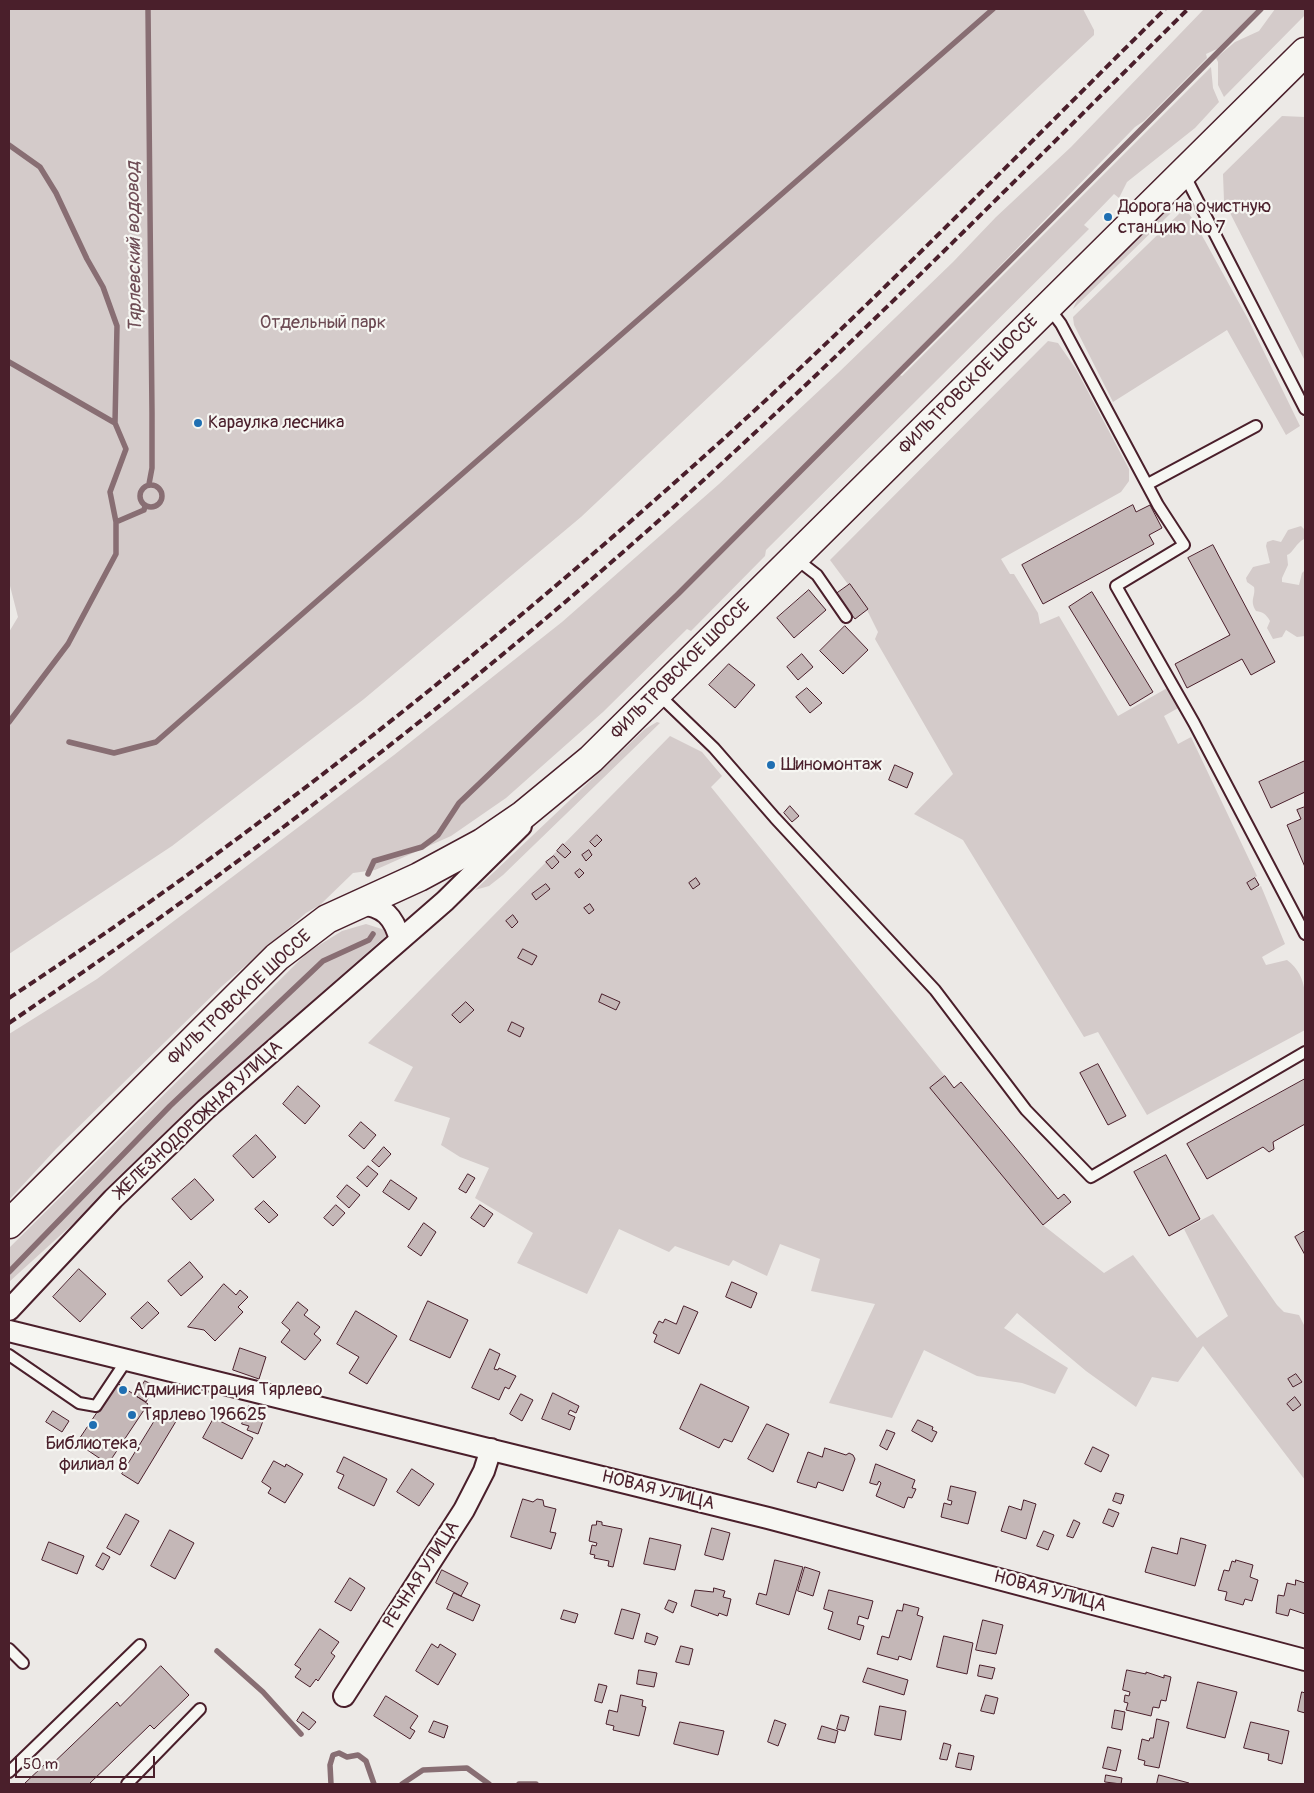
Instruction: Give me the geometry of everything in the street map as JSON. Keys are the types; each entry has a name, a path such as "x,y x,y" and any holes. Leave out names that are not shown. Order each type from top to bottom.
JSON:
{"main road":[{"name":"ФИЛЬТРОВСКОЕ ШОССЕ","path":"9,1224 278,957 327,919 482,843 558,787 591,759 1305,52"}],"street":[{"name":"ЖЕЛЕЗНОДОРОЖНАЯ УЛИЦА","path":"9,1310 113,1199 206,1109 400,940 495,854 558,787"},
{"path":"360,904 372,905 386,913 396,926 400,940"},
{"name":"НОВАЯ УЛИЦА","path":"9,1331 768,1518 1305,1660"},
{"name":"РЕЧНАЯ УЛИЦА","path":"344,1696 464,1510 484,1472 491,1449"}],"lane":[{"path":"1183,172 1305,409"},
{"path":"1048,307 1061,324 1158,505 1184,545 1116,586 1194,723 1305,934"},
{"path":"1148,484 1256,426"},
{"path":"795,558 817,575 846,618"},
{"path":"657,694 714,748 775,818 934,990 1026,1110 1091,1177 1305,1052"},
{"path":"9,1355 79,1403 96,1406 126,1361"},
{"path":"9,1772 140,1645"},
{"path":"9,1649 23,1663"},
{"path":"127,1784 200,1709"}],"green space":[{"name":"Отдельный парк","path":"9,9 1083,9 1094,30 1094,35 581,517 364,699 172,846 9,954 9,632 18,617 9,582"},
{"path":"1204,9 1257,9 1217,49 1206,54 1207,58 1144,121 1135,127 896,373 902,376 1211,67 1213,88 1219,102 1195,128 1127,182 1119,198 1114,194 1084,225 1089,229 766,550 765,556 691,631 687,629 603,712 506,798 451,836 375,870 353,873 320,905 306,913 221,987 56,1149 9,1200 9,1034 97,979 394,755 562,622 719,484 838,373 953,262 996,217 1071,147"},
{"path":"1275,9 1305,9 1305,15 1224,97 1218,85 1218,62 1216,58 1235,42 1259,31"},
{"path":"1282,116 1305,117 1305,361 1224,201 1223,174"},
{"path":"1174,208 1073,309 1088,286 1112,260 1161,214"},
{"path":"1182,211 1189,214 1194,221 1248,319 1300,426 1286,435 1227,330 1113,402 1074,325 1073,317"},
{"path":"1048,341 1058,343 1076,369 1129,469 1129,481 1121,492 1001,559 1010,574 1014,574 1038,613 1040,624 1059,616 1118,716 1169,687 1180,707 1164,716 1178,744 1191,737 1257,876 1247,883 1251,890 1261,886 1285,944 1262,957 1266,965 1287,960 1300,974 1305,991 1305,1030 1147,1115 1098,1032 1084,1037 963,840 914,814 953,774 875,639 878,632 867,610 830,560"},
{"path":"1301,526 1304,529 1304,539 1287,555 1288,565 1282,582 1299,585 1302,573 1305,570 1305,636 1297,637 1286,630 1282,637 1273,639 1267,628 1270,621 1264,614 1256,611 1253,604 1254,587 1247,582 1246,578 1253,567 1270,563 1266,546 1267,542 1273,540 1281,542 1288,530"},
{"path":"657,722 660,723 503,875 489,886 475,890 645,729"},
{"path":"670,736 702,752 722,776 711,787 945,1076 931,1088 1043,1225 1104,1273 1133,1255 1197,1338 1228,1316 1184,1229 1213,1214 1277,1305 1284,1312 1299,1315 1305,1327 1305,1480 1203,1346 1178,1382 1152,1377 1136,1407 1086,1371 1017,1313 1004,1328 1068,1368 1055,1394 1022,1383 977,1376 924,1350 892,1418 829,1403 875,1304 811,1291 820,1259 780,1244 767,1276 733,1260 729,1266 675,1246 669,1252 619,1229 587,1294 517,1263 533,1233 475,1198 489,1168 460,1157 441,1145 450,1118 394,1101 413,1067 368,1043"},
{"path":"366,924 385,930 387,935 243,1062 86,1212 9,1282 9,1248 308,952 342,931"}],"building":[{"path":"1133,505 1136,512 1150,505 1162,528 1149,535 1154,544 1043,604 1022,565"},
{"path":"1213,545 1275,662 1251,675 1242,659 1187,688 1175,664 1230,635 1188,558"},
{"path":"850,584 868,609 855,619 836,594"},
{"path":"809,590 826,610 794,638 777,618"},
{"path":"1092,592 1153,692 1130,706 1069,607"},
{"path":"845,626 868,650 843,674 820,651"},
{"path":"802,654 813,667 798,680 787,667"},
{"path":"729,664 755,685 735,708 709,685"},
{"path":"807,688 822,703 810,713 796,697"},
{"path":"1305,761 1305,792 1271,808 1259,782"},
{"path":"895,765 913,773 907,788 889,780"},
{"path":"790,806 799,816 792,822 784,813"},
{"path":"1305,807 1305,867 1287,825 1301,819 1297,810"},
{"path":"597,835 602,840 595,847 590,842"},
{"path":"563,844 571,852 565,858 557,851"},
{"path":"589,850 592,855 586,861 582,855"},
{"path":"554,856 559,862 552,869 546,862"},
{"path":"580,869 584,873 579,878 575,873"},
{"path":"696,878 700,884 693,889 689,883"},
{"path":"1255,878 1259,885 1251,890 1247,883"},
{"path":"546,884 550,889 536,900 532,894"},
{"path":"590,904 594,910 589,914 584,908"},
{"path":"513,915 518,922 512,928 506,921"},
{"path":"523,949 537,956 532,965 518,958"},
{"path":"602,994 620,1002 616,1010 599,1002"},
{"path":"466,1002 474,1010 460,1023 452,1015"},
{"path":"512,1022 524,1028 520,1037 508,1031"},
{"path":"1098,1064 1126,1116 1108,1125 1080,1073"},
{"path":"945,1076 954,1088 961,1082 1058,1199 1064,1194 1071,1202 1043,1225 930,1088"},
{"path":"1305,1079 1305,1124 1273,1142 1274,1149 1269,1152 1263,1147 1207,1179 1187,1144"},
{"path":"298,1086 320,1106 305,1124 283,1104"},
{"path":"361,1122 376,1135 364,1149 349,1136"},
{"path":"256,1135 276,1157 253,1178 233,1156"},
{"path":"384,1147 391,1154 379,1167 372,1161"},
{"path":"1166,1155 1200,1219 1169,1236 1134,1172"},
{"path":"368,1166 378,1174 367,1187 357,1178"},
{"path":"468,1174 475,1178 466,1193 459,1189"},
{"path":"195,1179 214,1200 191,1220 172,1199"},
{"path":"391,1180 417,1198 409,1210 383,1192"},
{"path":"347,1185 360,1195 349,1208 337,1197"},
{"path":"264,1201 278,1215 269,1223 255,1209"},
{"path":"336,1205 345,1213 333,1226 324,1218"},
{"path":"480,1205 493,1214 484,1227 471,1218"},
{"path":"424,1223 436,1232 421,1256 408,1247"},
{"path":"1305,1231 1305,1255 1295,1237"},
{"path":"190,1262 203,1277 181,1296 168,1281"},
{"path":"79,1269 106,1294 80,1322 53,1297"},
{"path":"732,1282 757,1293 751,1308 726,1297"},
{"path":"224,1284 236,1295 240,1290 248,1297 238,1307 243,1312 215,1341 204,1330 188,1327"},
{"path":"428,1301 468,1320 450,1358 410,1340"},
{"path":"148,1302 159,1313 142,1329 131,1318"},
{"path":"298,1302 308,1310 304,1315 320,1327 314,1334 321,1340 305,1360 281,1342 290,1330 282,1323"},
{"path":"684,1306 698,1312 679,1354 654,1342 657,1335 653,1333 659,1321 663,1323 665,1319 676,1324"},
{"path":"356,1311 397,1336 367,1384 349,1373 359,1357 337,1344"},
{"path":"240,1348 266,1357 259,1379 233,1370"},
{"path":"490,1349 500,1354 494,1369 498,1370 499,1368 516,1376 509,1389 505,1387 499,1400 472,1388"},
{"path":"1296,1374 1302,1382 1293,1387 1288,1379"},
{"path":"145,1381 155,1386 146,1402 136,1396"},
{"path":"117,1383 148,1404 108,1464 77,1443"},
{"path":"701,1384 749,1407 732,1442 724,1439 719,1448 680,1429"},
{"path":"553,1393 579,1406 576,1413 570,1410 568,1414 575,1417 570,1430 542,1419"},
{"path":"521,1394 533,1400 522,1421 510,1414"},
{"path":"1295,1397 1301,1405 1293,1411 1287,1404"},
{"path":"249,1406 266,1413 258,1434 247,1430 249,1426 242,1424"},
{"path":"162,1409 178,1418 138,1484 122,1474"},
{"path":"53,1411 69,1421 62,1432 46,1422"},
{"path":"214,1418 253,1438 242,1459 203,1438"},
{"path":"918,1420 933,1427 932,1430 937,1432 932,1442 912,1431"},
{"path":"767,1424 789,1434 773,1472 748,1459"},
{"path":"887,1430 895,1433 887,1450 880,1446"},
{"path":"1093,1447 1109,1455 1101,1472 1085,1464"},
{"path":"825,1448 846,1455 849,1453 855,1459 843,1491 818,1482 816,1488 797,1482 808,1452 822,1457"},
{"path":"344,1457 387,1479 374,1506 338,1488 344,1475 337,1472"},
{"path":"274,1461 285,1467 286,1464 303,1474 285,1503 268,1493 271,1488 262,1482"},
{"path":"876,1464 915,1480 912,1488 916,1489 912,1498 908,1497 904,1508 876,1496 881,1483 879,1481 877,1485 870,1483"},
{"path":"412,1469 434,1484 419,1506 397,1492"},
{"path":"951,1486 976,1492 968,1524 941,1517 944,1503 951,1505 952,1501 948,1500"},
{"path":"1116,1493 1124,1495 1121,1504 1113,1501"},
{"path":"523,1499 533,1502 537,1499 543,1500 544,1506 556,1509 550,1532 556,1533 551,1549 511,1537"},
{"path":"1024,1500 1036,1504 1026,1539 1001,1531 1009,1506 1021,1510"},
{"path":"1109,1509 1119,1513 1113,1527 1103,1523"},
{"path":"126,1514 139,1521 120,1555 107,1548"},
{"path":"1074,1520 1080,1523 1073,1538 1067,1536"},
{"path":"597,1521 602,1522 602,1525 622,1529 613,1567 608,1566 609,1561 594,1558 595,1555 590,1554 592,1545 596,1546 597,1543 589,1541 592,1525 596,1525"},
{"path":"712,1528 730,1533 723,1560 705,1555"},
{"path":"170,1530 194,1543 175,1579 151,1566"},
{"path":"1044,1531 1054,1535 1048,1550 1037,1546"},
{"path":"650,1538 681,1545 675,1570 644,1564"},
{"path":"1181,1538 1206,1545 1195,1586 1145,1572 1152,1547 1177,1554"},
{"path":"49,1542 84,1556 77,1574 42,1560"},
{"path":"103,1553 110,1557 103,1570 96,1566"},
{"path":"775,1560 803,1567 789,1615 756,1604 759,1593 766,1595"},
{"path":"1236,1560 1253,1565 1250,1577 1258,1580 1252,1601 1245,1599 1243,1605 1225,1600 1227,1592 1218,1590 1224,1570 1229,1571 1232,1561 1235,1562"},
{"path":"805,1567 820,1572 813,1596 798,1591"},
{"path":"442,1570 468,1583 461,1596 436,1583"},
{"path":"350,1578 365,1588 351,1611 335,1602"},
{"path":"1296,1580 1305,1583 1305,1614 1290,1609 1288,1616 1276,1613 1278,1595 1284,1596 1287,1583 1295,1585"},
{"path":"714,1588 725,1591 723,1597 731,1599 727,1616 719,1613 718,1616 691,1606 695,1590 713,1592"},
{"path":"829,1590 873,1601 868,1619 859,1616 857,1624 864,1626 860,1640 828,1629 833,1612 824,1609"},
{"path":"454,1593 480,1605 473,1621 447,1609"},
{"path":"669,1600 677,1603 673,1613 665,1609"},
{"path":"904,1604 919,1608 917,1615 923,1617 911,1660 899,1656 898,1660 877,1654 882,1636 889,1638 897,1610 902,1611"},
{"path":"622,1609 640,1614 633,1639 615,1634"},
{"path":"564,1610 578,1614 575,1623 561,1619"},
{"path":"983,1620 1003,1625 996,1654 976,1650"},
{"path":"320,1629 339,1642 331,1653 335,1656 318,1681 316,1679 310,1687 295,1677 301,1669 295,1665"},
{"path":"647,1633 658,1637 655,1645 645,1642"},
{"path":"944,1636 973,1643 967,1674 937,1667"},
{"path":"432,1644 438,1648 440,1644 456,1654 438,1685 416,1671"},
{"path":"681,1646 693,1649 689,1665 676,1662"},
{"path":"980,1665 995,1668 992,1679 978,1676"},
{"path":"161,1666 189,1695 154,1729 150,1725 89,1784 24,1784 44,1765 47,1769 117,1702 120,1706"},
{"path":"868,1668 908,1680 904,1695 863,1682"},
{"path":"639,1670 657,1673 654,1687 637,1684"},
{"path":"1127,1670 1146,1674 1146,1672 1164,1678 1164,1675 1171,1677 1166,1701 1161,1700 1159,1708 1153,1707 1151,1716 1126,1710 1128,1703 1124,1702 1125,1695 1129,1696 1130,1692 1123,1690"},
{"path":"1198,1682 1237,1692 1225,1738 1187,1728"},
{"path":"599,1684 607,1686 602,1703 595,1701"},
{"path":"1302,1692 1305,1693 1305,1713 1298,1711"},
{"path":"621,1695 643,1700 642,1706 646,1707 639,1736 613,1730 614,1726 606,1724 609,1710 617,1712"},
{"path":"986,1695 998,1698 994,1714 981,1711"},
{"path":"386,1696 418,1716 410,1728 415,1731 410,1739 374,1716"},
{"path":"880,1706 906,1711 901,1740 875,1735"},
{"path":"1115,1710 1125,1712 1122,1730 1112,1728"},
{"path":"303,1712 316,1722 309,1730 297,1721"},
{"path":"841,1715 849,1717 845,1731 837,1729"},
{"path":"1157,1719 1169,1722 1159,1768 1144,1765 1145,1761 1138,1759 1142,1739 1149,1741 1150,1738 1153,1738"},
{"path":"775,1720 786,1724 778,1746 768,1742"},
{"path":"434,1721 448,1726 444,1738 429,1732"},
{"path":"680,1722 724,1731 718,1755 674,1744"},
{"path":"1251,1722 1289,1731 1282,1764 1268,1760 1269,1754 1244,1748"},
{"path":"822,1726 838,1731 835,1743 818,1739"},
{"path":"944,1743 951,1745 947,1760 940,1759"},
{"path":"1108,1747 1121,1750 1116,1771 1103,1768"},
{"path":"959,1753 974,1756 971,1770 956,1767"},
{"path":"1106,1775 1122,1778 1121,1784 1105,1782"},
{"path":"1159,1775 1189,1783 1189,1784 1157,1784"}],"waterway":[{"name":"Тярлевский водовод","path":"148,9 152,413 152,468 149,484"},
{"path":"69,742 114,753 156,742 993,9"},
{"path":"368,874 374,861 422,847 438,835 459,803 678,594 1261,9"},
{"path":"9,145 40,167 56,193 87,259 103,287 117,326 115,423"},
{"path":"9,362 115,423 126,449 110,492 116,522 116,554 68,644 9,722"},
{"name":"Тярлевский водовод","path":"147,485 155,485 162,492 162,496 162,500 155,507 147,507 140,500 140,492 147,485"},
{"path":"116,522 144,510 145,506"},
{"path":"9,1272 170,1106 323,961 369,940 373,934"},
{"path":"217,1651 263,1692 301,1734"},
{"path":"331,1784 330,1765 333,1755 339,1753 347,1757 358,1755 366,1761 374,1784"},
{"path":"402,1784 423,1770 467,1768 489,1784"},
{"path":"519,1784 536,1784"}],"railway":[{"path":"9,998 195,870 375,734 463,663 636,517 834,336 1165,9"},
{"path":"9,1023 174,907 336,787 494,662 571,597 647,531 786,404 1188,9"}],"place":[{"name":"Дорога на очистную станцию № 7","path":"1108,217"},
{"name":"Караулка лесника","path":"198,423"},
{"name":"Шиномонтаж","path":"771,765"},
{"name":"Администрация Тярлево","path":"123,1390"},
{"name":"Тярлево 196625","path":"132,1415"},
{"name":"Библиотека, филиал 8","path":"93,1425"}]}
